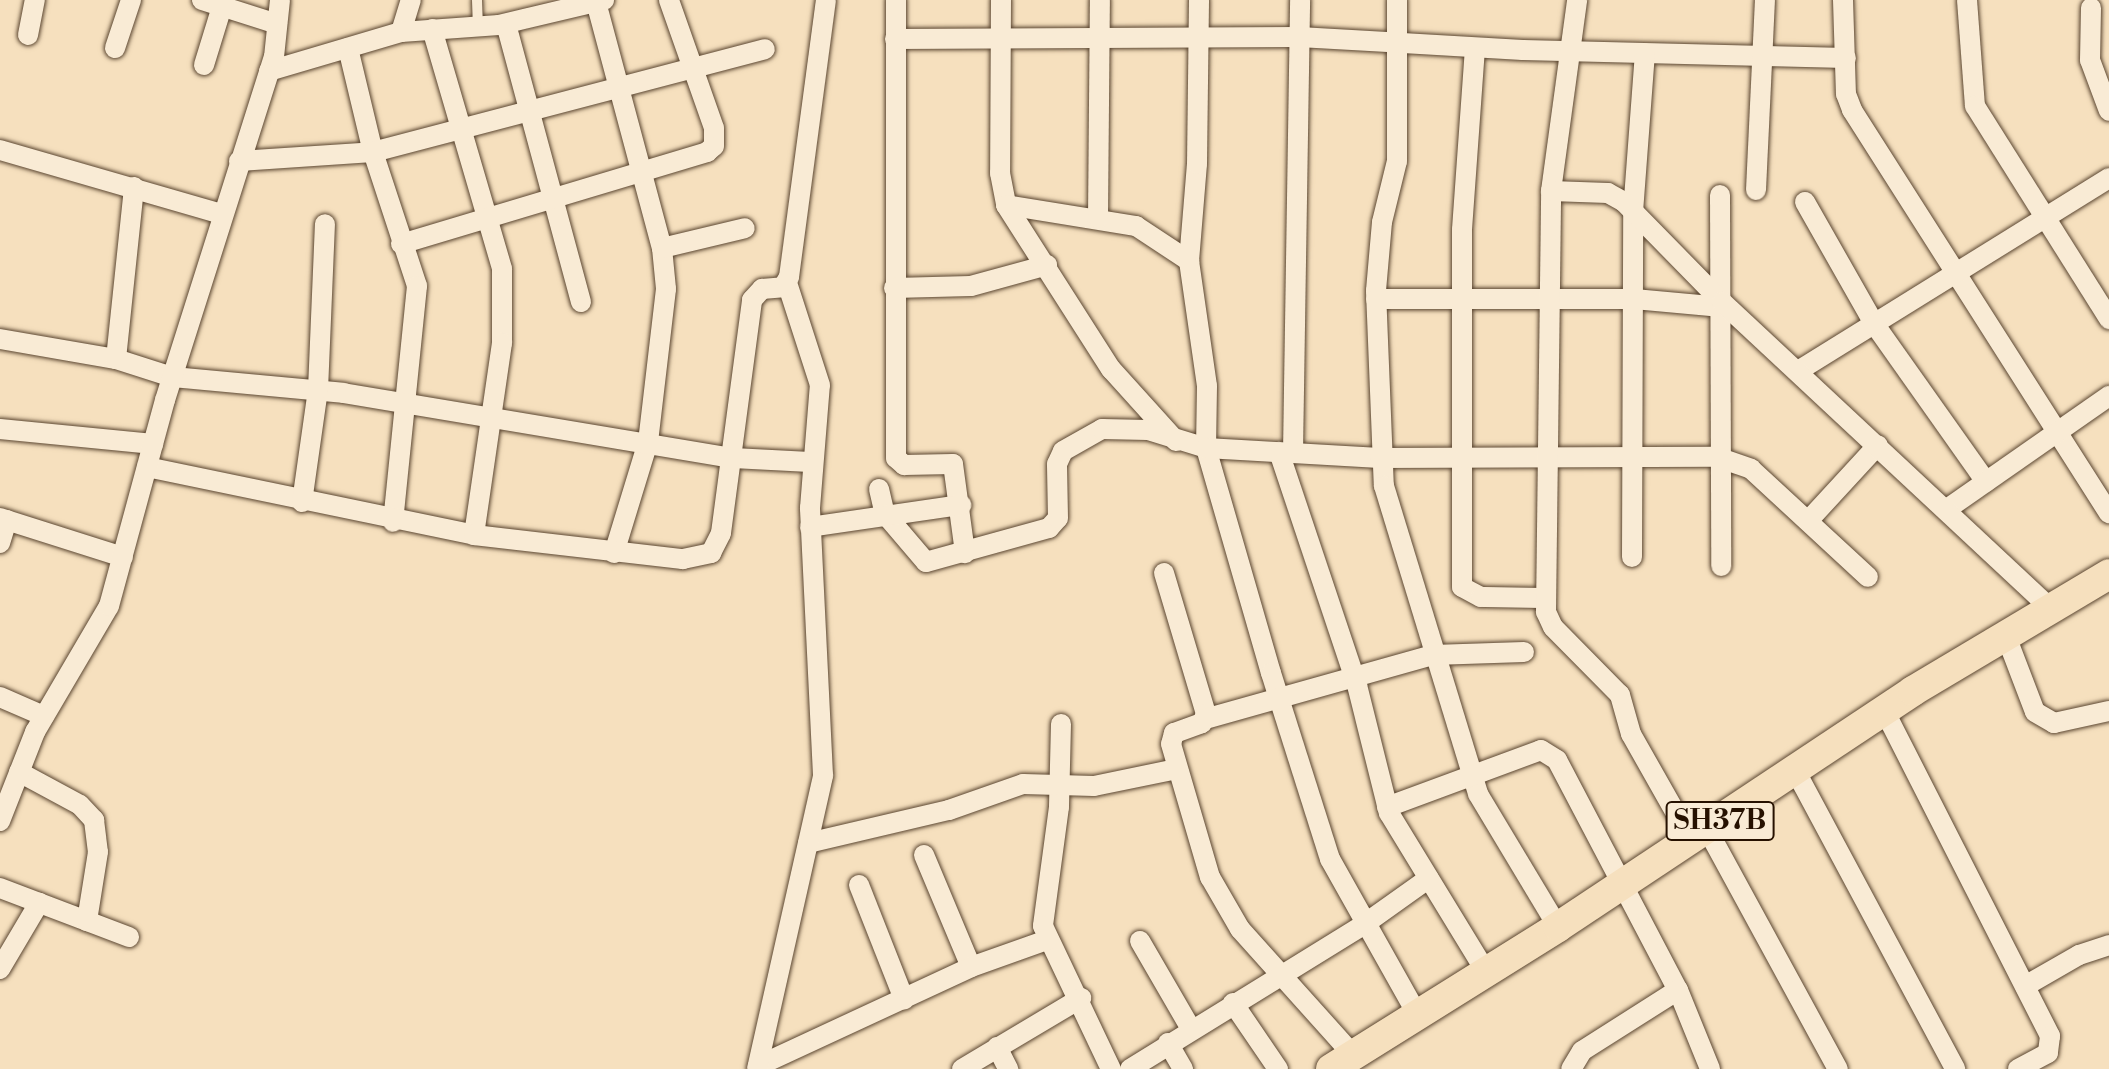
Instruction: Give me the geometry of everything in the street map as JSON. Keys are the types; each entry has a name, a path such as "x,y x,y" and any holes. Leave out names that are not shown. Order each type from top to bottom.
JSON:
{"main road":[{"name":"SH37B","path":"1342,1062 1558,927 1884,710 2109,574"}],"street":[{"path":"28,35 35,0"},
{"path":"115,48 131,0"},
{"path":"0,818 44,716 109,606 172,377 269,71 280,0"},
{"path":"401,32 411,0"},
{"path":"401,244 640,172 714,146 717,138 669,0"},
{"path":"757,1068 823,775 810,527 810,462 820,385 787,283 826,0"},
{"path":"896,0 896,458 904,465 953,464 961,505 965,553"},
{"path":"1001,0 1000,173 1006,205 1111,369 1176,441"},
{"path":"1098,218 1100,0"},
{"path":"1199,0 1195,38 1197,164 1189,261 1207,386 1206,448 1330,859 1417,1014"},
{"path":"1300,0 1286,452 1355,677 1387,807 1486,972"},
{"path":"1397,0 1397,161 1382,222 1376,299 1380,458 1396,533 1472,777 1520,872 1558,927"},
{"path":"1577,0 1551,191 1546,598 1553,627 1620,695 1631,734 1699,834 1838,1069"},
{"path":"1756,190 1766,54 1765,0"},
{"path":"1843,0 1846,94 1852,110 2109,513"},
{"path":"1967,0 1970,95 2044,220 2109,319"},
{"path":"269,71 401,32 506,24 571,4 600,1 616,85 662,248 666,311 648,442 614,553"},
{"path":"204,65 216,2 277,24"},
{"path":"2091,8 2090,60 2109,111"},
{"path":"506,24 581,302"},
{"path":"432,29 488,216 504,289 493,417 474,535"},
{"path":"895,39 1101,41 1299,37 1475,48 1846,58"},
{"path":"348,48 373,152 417,286 393,522"},
{"path":"1475,48 1462,230 1466,300 1462,587 1481,597 1546,598"},
{"path":"239,161 373,152 616,85 765,49"},
{"path":"1632,557 1633,212 1645,53"},
{"path":"0,150 222,214"},
{"path":"1798,371 1956,276 2109,178"},
{"path":"116,359 134,187"},
{"path":"1551,191 1608,193 1633,212 1722,304 1878,445 2051,609"},
{"path":"1720,195 1722,304 1717,457 1721,566"},
{"path":"1805,202 1875,325 1986,482"},
{"path":"1006,205 1136,226 1189,261"},
{"path":"302,502 318,390 325,224"},
{"path":"662,248 745,228"},
{"path":"894,288 971,286 1047,265"},
{"path":"147,467 393,522 474,535 683,559 711,553 721,533 752,300 762,289 787,283"},
{"path":"1376,299 1634,299 1722,304"},
{"path":"0,339 116,359 172,377 318,390 733,458 810,462"},
{"path":"1947,509 2109,396"},
{"path":"879,489 885,514 921,561 965,553 1055,523 1057,464 1075,440 1125,426 1206,448 1380,458 1464,456 1633,460 1717,457 1751,469 1868,577"},
{"path":"0,429 153,444"},
{"path":"1808,521 1878,445"},
{"path":"810,527 961,505"},
{"path":"0,543 4,519 123,557"},
{"path":"1164,573 1205,719"},
{"path":"2006,636 2030,704 2044,719 2065,722 2109,711"},
{"path":"1342,1062 1280,974 1218,896 1177,769 1172,737 1205,719 1280,701 1433,655 1524,652"},
{"path":"0,697 44,716"},
{"path":"1884,710 2025,986 2052,1049 2018,1069"},
{"path":"1061,724 1060,783 1043,913 1047,940 1081,998 1111,1069"},
{"path":"1387,807 1541,750 1551,753 1678,990 1710,1069"},
{"path":"808,843 949,810 1023,784 1094,786 1177,769"},
{"path":"1795,770 1955,1069"},
{"path":"19,772 80,805 94,820 98,852 87,921"},
{"path":"924,855 971,967"},
{"path":"1130,1069 1366,923 1429,878"},
{"path":"859,885 904,999"},
{"path":"0,888 129,937"},
{"path":"0,969 39,903"},
{"path":"757,1068 971,967 1047,940"},
{"path":"1140,941 1191,1029"},
{"path":"2025,986 2079,955 2109,945"},
{"path":"1571,1069 1582,1051 1678,990"},
{"path":"962,1069 1081,998"},
{"path":"1233,1003 1278,1069"},
{"path":"1168,1043 1183,1069"},
{"path":"997,1047 1008,1069"}],"lane":[{"path":"477,0 478,26"}]}
